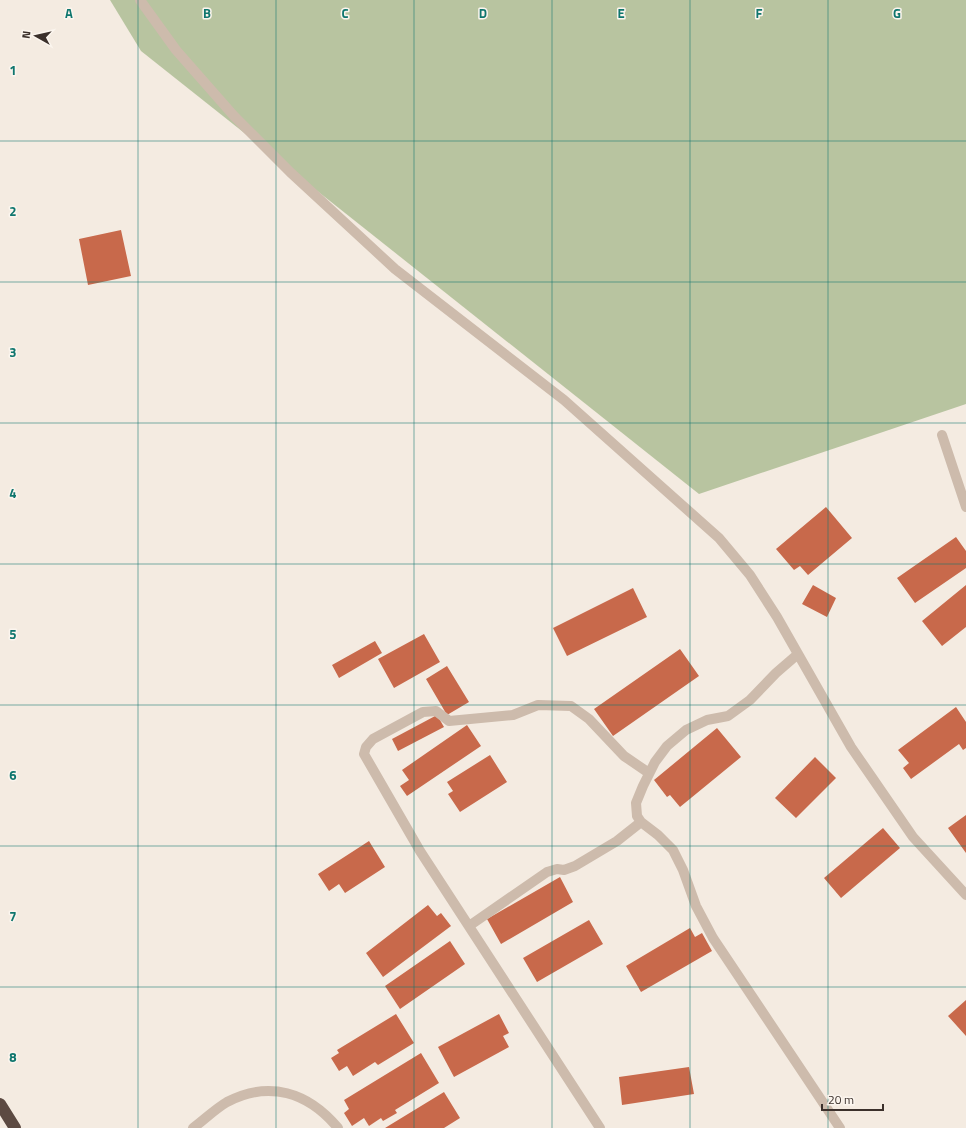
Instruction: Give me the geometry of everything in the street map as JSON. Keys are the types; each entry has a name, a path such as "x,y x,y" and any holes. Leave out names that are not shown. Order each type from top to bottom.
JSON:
{"highway":[{"path":"0,1104 15,1128"}],"street":[{"path":"140,0 176,50 234,116 296,177 395,269 564,400 719,538 750,575 777,617 851,747 909,830 966,895"},
{"path":"942,435 966,507"},
{"path":"798,654 776,673 750,700 728,716 707,720 686,730 667,746 655,762 642,786 636,803 637,816 641,822 658,835 673,850 683,870 696,906 713,938 840,1128"},
{"path":"600,1128 420,850 364,754 366,746 373,739 423,712 436,711 449,721 513,715 538,705 571,706 589,719 624,756 649,773"},
{"path":"468,926 547,872 557,869 564,870 575,866 617,841 641,822"},
{"path":"193,1128 226,1103 246,1093 270,1090 286,1092 305,1100 330,1119 338,1128"}],"green space":[{"path":"110,0 966,0 966,404 699,494 141,51"}],"building":[{"path":"121,230 131,276 88,285 79,239"},
{"path":"826,507 852,538 808,575 800,566 794,570 776,549"},
{"path":"956,537 966,551 966,568 915,603 897,578"},
{"path":"813,585 836,598 827,617 802,604"},
{"path":"966,585 966,627 942,646 922,621"},
{"path":"633,588 647,617 567,656 553,628"},
{"path":"424,634 440,662 394,688 378,659"},
{"path":"375,641 382,653 339,678 332,665"},
{"path":"680,649 699,676 613,736 594,709"},
{"path":"447,666 469,702 447,715 426,679"},
{"path":"956,707 966,722 966,748 963,750 959,744 911,779 903,768 909,763 898,750"},
{"path":"437,715 444,727 398,751 392,739"},
{"path":"467,725 481,746 407,796 400,786 409,780 402,770"},
{"path":"717,728 741,757 680,807 670,795 667,797 654,780"},
{"path":"490,755 507,782 460,812 448,794 453,791 447,782"},
{"path":"815,757 836,778 796,818 775,798"},
{"path":"966,815 966,853 948,828"},
{"path":"883,828 900,848 841,898 824,878"},
{"path":"369,841 385,867 345,893 339,884 329,891 318,874"},
{"path":"560,877 573,902 501,944 487,919"},
{"path":"428,905 437,916 441,913 451,926 383,977 366,953"},
{"path":"589,920 603,944 537,982 523,958"},
{"path":"690,928 695,937 702,933 712,951 641,992 626,966"},
{"path":"450,941 465,964 400,1009 385,986"},
{"path":"966,1000 966,1036 948,1016"},
{"path":"396,1014 414,1043 378,1065 375,1062 353,1076 347,1066 339,1071 331,1058 339,1053 337,1050"},
{"path":"499,1014 509,1033 503,1036 509,1047 454,1077 438,1047"},
{"path":"421,1053 439,1083 395,1110 397,1113 383,1121 381,1118 369,1126 364,1118 352,1126 344,1113 349,1109 344,1100"},
{"path":"689,1067 694,1094 622,1105 619,1077"},
{"path":"444,1092 460,1118 444,1128 385,1128"}]}
